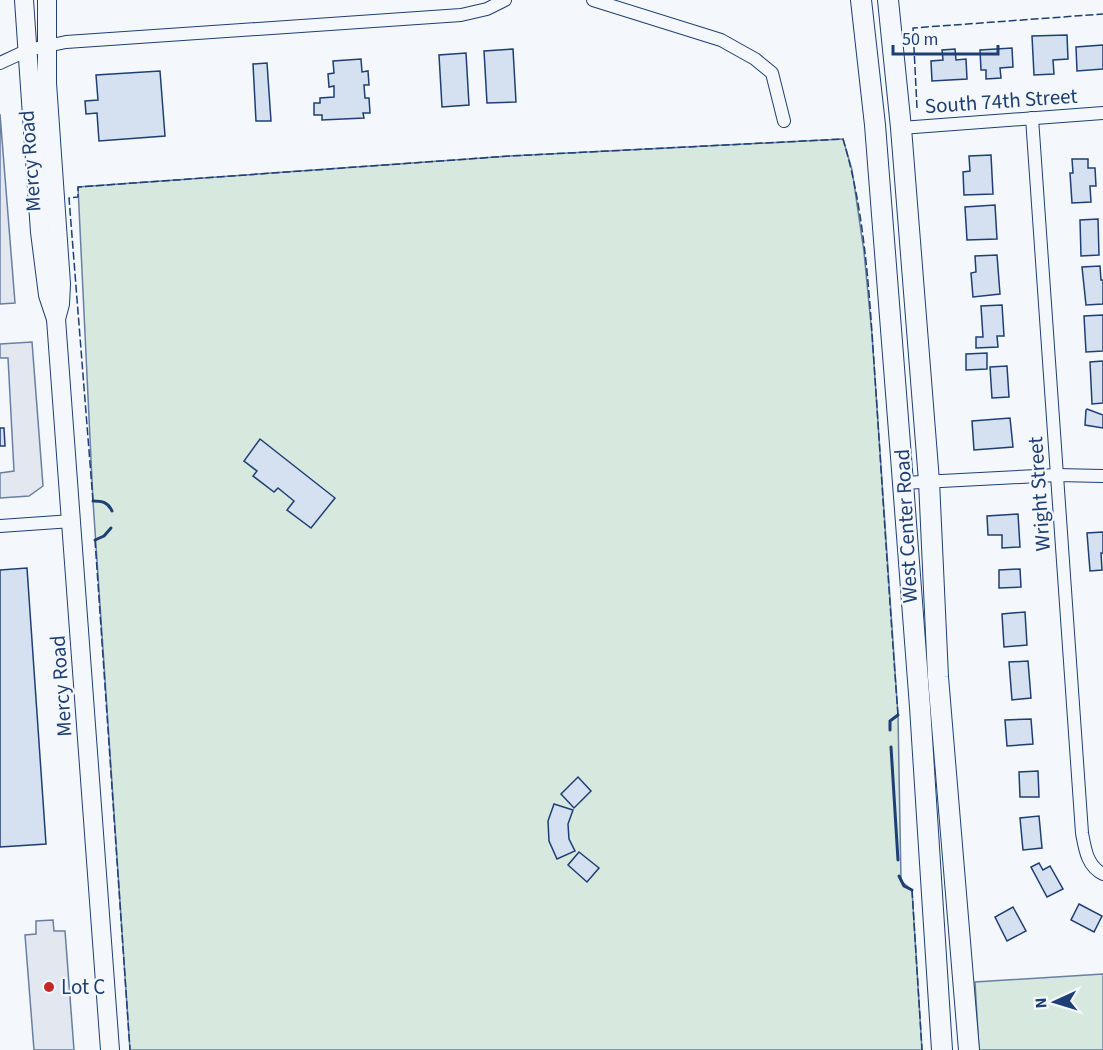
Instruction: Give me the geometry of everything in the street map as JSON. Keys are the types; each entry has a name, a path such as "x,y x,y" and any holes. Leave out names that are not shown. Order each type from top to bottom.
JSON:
{"main road":[{"name":"Mercy Road","path":"24,0 40,232 48,295 56,319 110,1050"},
{"name":"Mercy Road","path":"47,0 46,83 62,284 56,319"},
{"name":"West Center Road","path":"861,0 871,82 903,483 942,1050"},
{"name":"West Center Road","path":"888,0 901,128 929,481 938,677 969,1050"}],"street":[{"path":"0,63 28,50 47,45 99,39 461,15 488,9 505,0"},
{"path":"593,0 721,40 738,48 772,73 784,121"},
{"name":"South 74th Street","path":"901,128 1103,113"},
{"name":"Wright Street","path":"1032,118 1082,834 1092,866 1103,874"},
{"path":"903,483 1057,475 1103,476"},
{"path":"0,526 72,521"}],"shaded area":[{"path":"0,114 15,303 0,304"},
{"path":"843,139 852,170 864,252 872,335 898,715 901,881 912,890 922,1050 130,1050 93,501 78,187 510,156"},
{"path":"32,342 43,486 29,496 0,498 0,473 14,471 8,358 0,358 0,344"},
{"name":"Lot C","path":"53,920 54,931 65,931 74,1050 34,1050 25,935 36,934 36,921"},
{"path":"1103,974 1103,1050 979,1050 975,982"}],"building":[{"path":"1067,35 1068,59 1053,60 1054,74 1034,75 1032,36"},
{"path":"1103,45 1103,69 1077,71 1076,47"},
{"path":"1012,48 1013,67 1000,68 1001,78 986,79 986,70 981,70 980,50"},
{"path":"513,49 516,102 487,103 484,51"},
{"path":"955,49 956,60 966,59 967,79 932,81 931,61 943,60 942,50"},
{"path":"466,53 469,105 442,107 439,55"},
{"path":"361,59 362,72 368,71 369,85 364,85 365,98 369,98 370,113 363,113 364,118 322,120 322,115 314,115 314,103 320,103 320,98 334,97 334,86 329,87 328,74 334,73 333,61"},
{"path":"267,63 271,121 256,121 253,64"},
{"path":"160,71 165,136 99,141 97,113 86,114 85,101 98,100 96,75"},
{"path":"991,155 993,194 964,195 963,172 970,171 969,156"},
{"path":"1072,159 1088,159 1088,168 1095,168 1096,186 1090,186 1091,202 1072,203 1070,173 1073,173"},
{"path":"995,205 997,239 967,240 965,207"},
{"path":"1098,219 1099,255 1081,256 1080,220"},
{"path":"997,255 1000,294 973,297 971,273 976,272 975,256"},
{"path":"1100,266 1101,280 1103,280 1103,304 1086,305 1082,267"},
{"path":"1002,305 1004,336 997,336 998,347 976,348 976,337 983,337 981,306"},
{"path":"1103,315 1103,351 1086,352 1084,316"},
{"path":"987,353 987,369 966,370 966,354"},
{"path":"1103,361 1103,403 1092,404 1090,362"},
{"path":"1007,366 1009,397 992,398 990,367"},
{"path":"1087,409 1103,415 1103,428 1085,425"},
{"path":"1010,418 1013,447 974,450 972,421"},
{"path":"0,428 4,428 5,446 0,446"},
{"path":"260,439 335,498 311,528 287,510 294,501 278,488 274,492 253,476 257,471 244,461"},
{"path":"1018,514 1020,547 1002,548 1002,535 988,535 987,516"},
{"path":"1103,532 1102,570 1090,571 1087,533"},
{"path":"27,568 46,844 0,847 0,570"},
{"path":"1020,569 1021,587 999,588 999,570"},
{"path":"1025,612 1027,645 1004,647 1002,614"},
{"path":"1028,661 1031,698 1012,700 1009,662"},
{"path":"1031,719 1033,744 1007,746 1005,720"},
{"path":"1038,771 1039,797 1020,797 1019,772"},
{"path":"578,777 591,791 574,808 561,794"},
{"path":"554,804 573,810 568,824 569,839 575,851 557,859 549,841 548,821"},
{"path":"1039,816 1042,848 1023,850 1020,818"},
{"path":"579,852 599,868 587,882 568,865"},
{"path":"1039,863 1043,870 1050,866 1063,889 1047,897 1031,867"},
{"path":"1079,904 1102,916 1094,932 1071,920"},
{"path":"1013,907 1026,931 1007,941 995,917"}],"fence":[{"path":"917,108 913,28 1103,14"},
{"path":"93,501 69,198 78,197 78,187 510,156 843,139 857,200 866,264 898,715"},
{"path":"95,540 130,1050"},
{"path":"912,890 922,1050"}],"wall":[{"path":"93,501 104,503 112,511"},
{"path":"95,540 104,536 111,528"},
{"path":"890,730 890,721 898,715"},
{"path":"891,747 898,860"},
{"path":"899,876 904,886 912,890"}],"place":[{"name":"Lot C","path":"49,987"}]}
